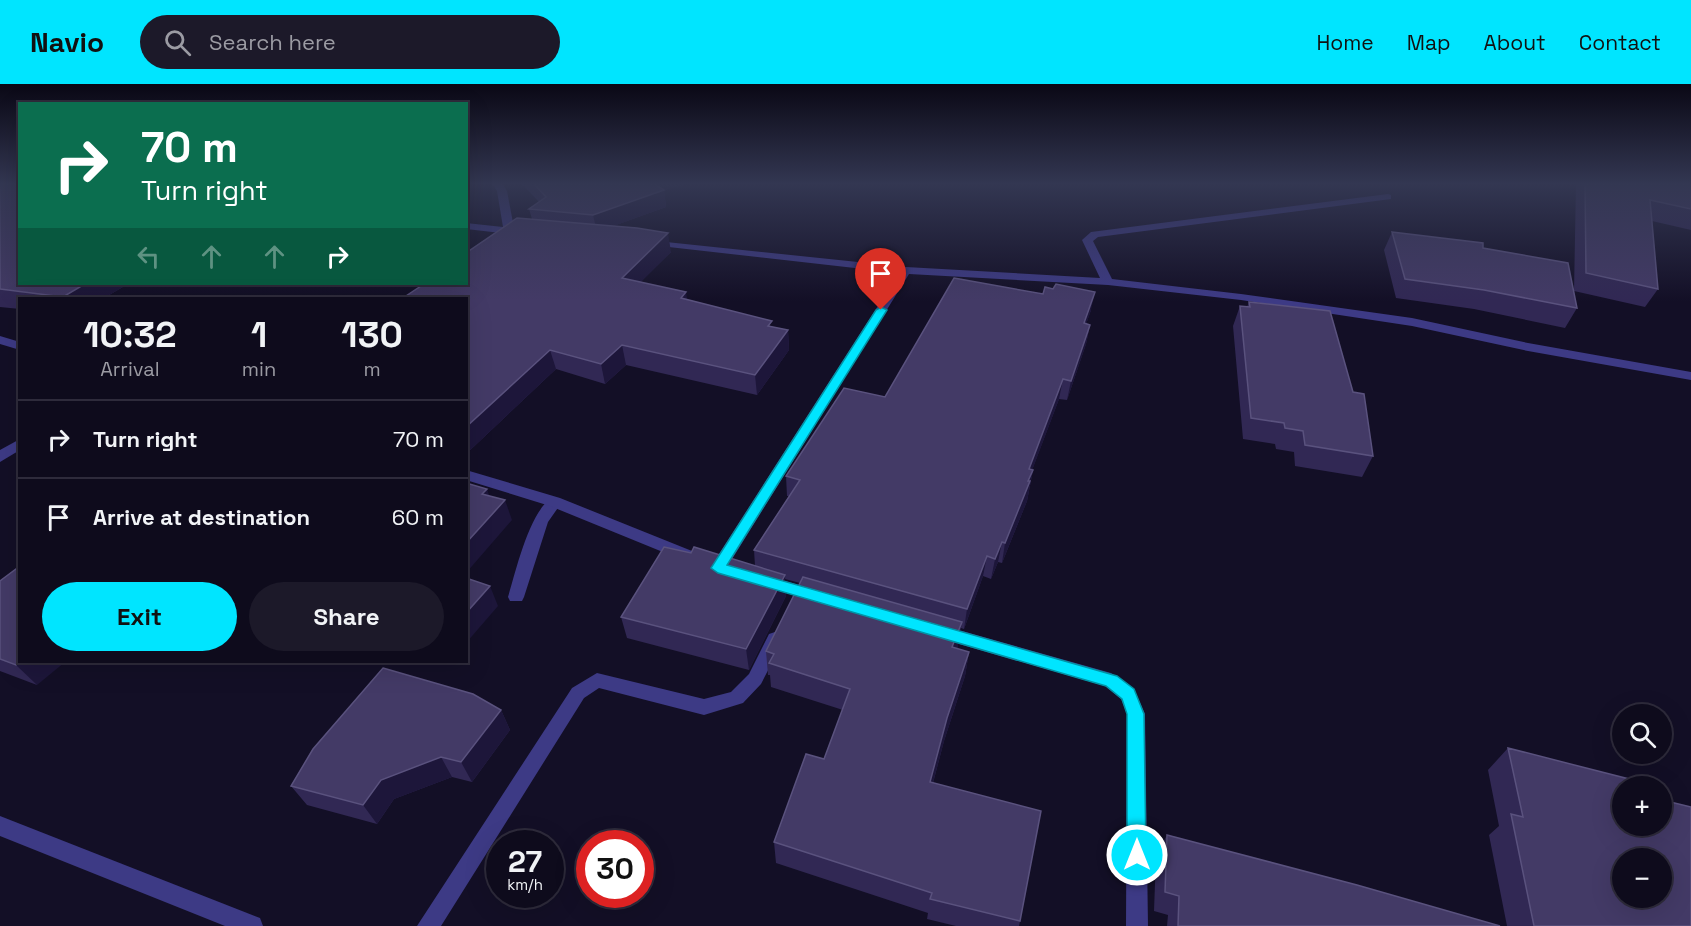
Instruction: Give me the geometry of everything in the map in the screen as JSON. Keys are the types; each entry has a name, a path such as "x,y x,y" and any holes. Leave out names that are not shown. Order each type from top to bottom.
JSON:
{"street":[{"path":"507,222 509,232"},
{"path":"1108,282 1086,240 1095,234 1188,222"},
{"path":"468,226 533,233"},
{"path":"494,245 509,232"},
{"path":"640,241 906,270 1108,282 1241,297 1400,320 1528,347 1691,376"},
{"path":"718,568 906,270"},
{"path":"0,340 18,345"},
{"path":"0,457 18,444"},
{"path":"468,476 555,502 718,568 832,601"},
{"path":"516,597 541,520 555,502"},
{"path":"428,926 578,693 597,680 704,707 737,698 755,679 799,591"},
{"path":"921,626 1111,680 1128,694 1136,714 1137,926"},
{"path":"0,826 252,926"}],"building":[{"path":"0,222 18,222 18,285 83,285 63,297 0,289"},
{"path":"511,222 569,222 668,233 622,278 686,292 681,298 772,321 768,326 788,330 755,375 622,345 601,364 550,350 468,425 468,297 404,297 422,285 468,285 468,252"},
{"path":"1585,222 1652,222 1658,289 1586,273"},
{"path":"1392,232 1483,243 1483,248 1568,263 1577,308 1484,290 1405,279"},
{"path":"954,278 1043,294 1045,287 1053,289 1056,284 1095,292 1084,323 1090,325 1071,381 1063,379 1029,469 1033,470 1028,481 1030,481 1005,543 1002,542 995,559 987,556 967,609 754,550 800,480 786,476 844,388 885,397"},
{"path":"1249,302 1330,311 1353,392 1364,394 1373,456 1305,445 1303,431 1285,428 1284,423 1251,418 1240,306 1250,307"},
{"path":"468,484 487,489 482,494 505,500 468,541"},
{"path":"664,547 691,553 694,547 785,575 746,649 621,617"},
{"path":"18,568 19,663 16,665 0,659 0,581"},
{"path":"803,577 962,622 952,647 969,652 947,718 930,782 1041,811 1020,921 930,899 932,893 774,842 806,754 824,759 850,689 769,663 774,654 766,651"},
{"path":"468,579 490,586 468,611"},
{"path":"383,668 473,694 501,710 461,762 441,757 381,780 363,805 291,786 313,749"},
{"path":"1508,748 1617,776 1612,776 1612,836 1672,836 1672,802 1691,807 1691,926 1534,926 1511,814 1523,817"},
{"path":"1167,835 1357,885 1500,926 1178,926 1179,896 1165,892"}],"route":[{"path":"881,310 718,568 1111,680 1128,694 1136,714 1137,855"}]}
